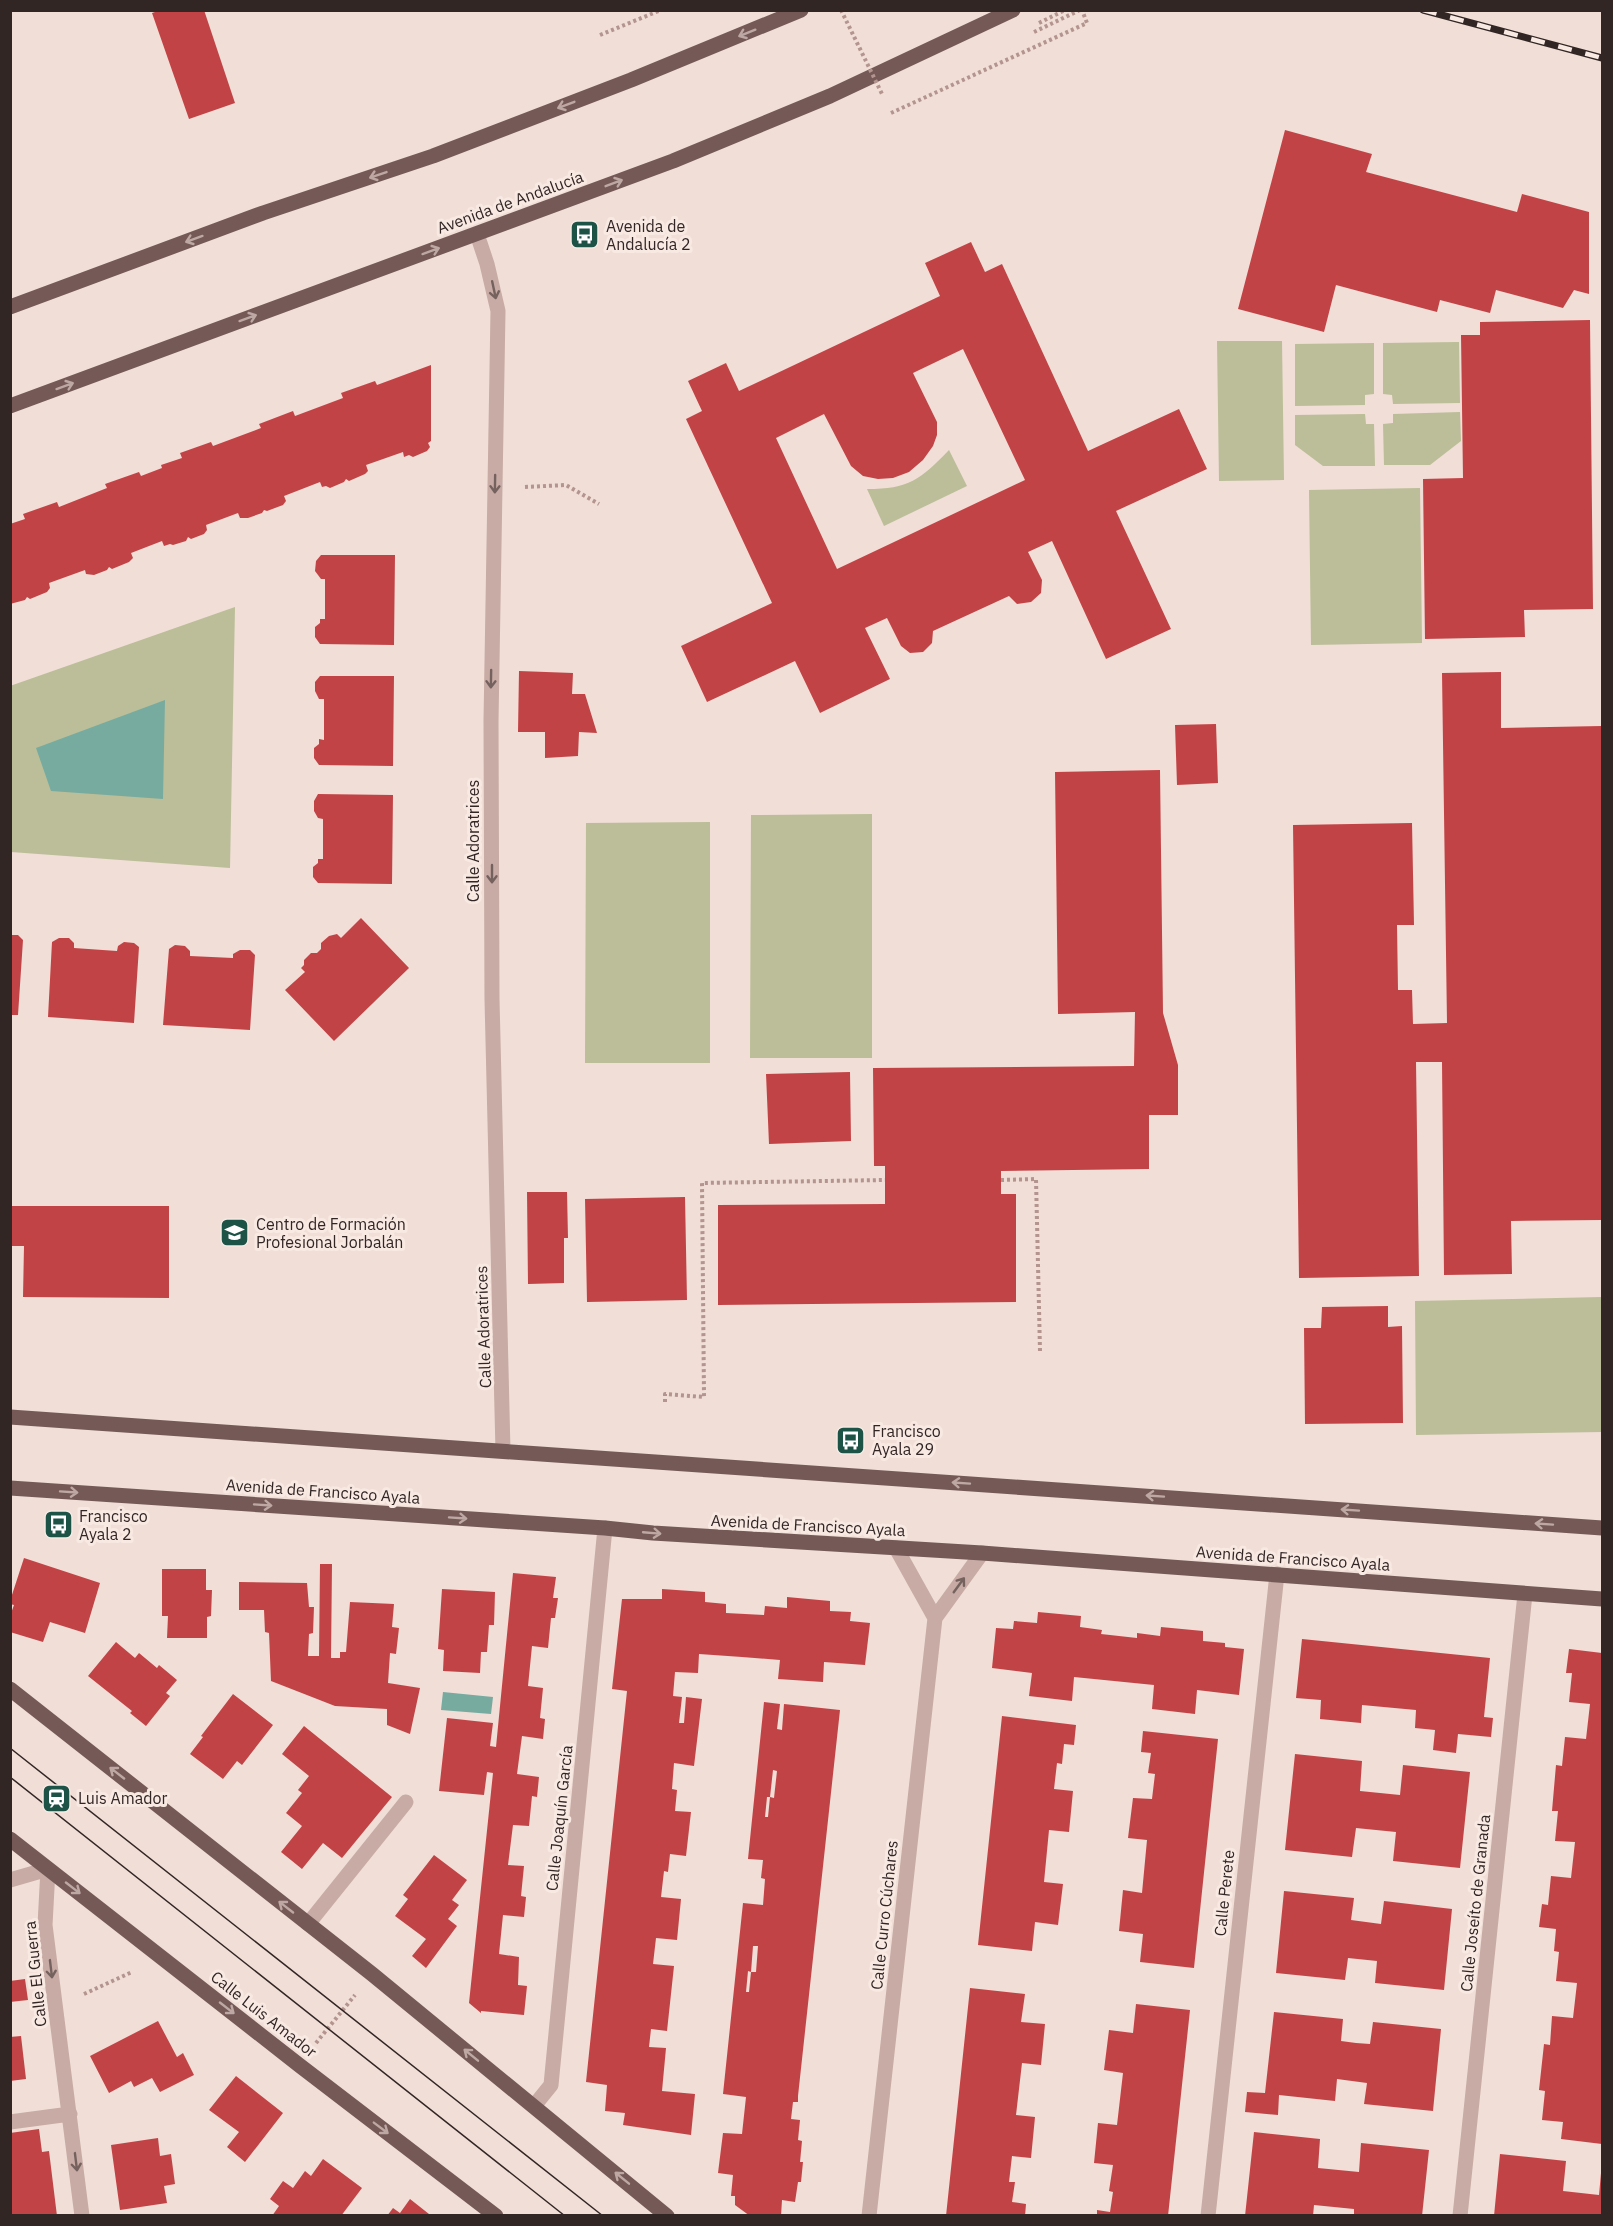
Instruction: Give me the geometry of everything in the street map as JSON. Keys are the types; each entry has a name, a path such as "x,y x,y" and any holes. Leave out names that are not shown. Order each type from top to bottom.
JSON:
{"main road":[{"path":"10,307 263,213 433,156 631,80 801,10"},
{"name":"Avenida de Andalucía","path":"10,406 673,161 809,105 1012,10"},
{"path":"10,1417 1602,1528"},
{"name":"Avenida de Francisco Ayala","path":"10,1488 653,1533 982,1553 1602,1599"},
{"path":"10,1689 308,1924 668,2216"},
{"name":"Calle Luis Amador","path":"10,1839 496,2216"}],"street":[{"name":"Calle Adoratrices","path":"477,234 498,311 491,767 492,999 503,1451"},
{"name":"Calle Joaquín García","path":"534,2106 551,2085 605,1528"},
{"path":"896,1548 935,1618"},
{"name":"Calle Curro Cúchares","path":"869,2216 935,1618 982,1553"},
{"name":"Calle Perete","path":"1208,2216 1277,1574"},
{"name":"Calle Joseíto de Granada","path":"1460,2216 1525,1594"},
{"path":"308,1924 406,1803"},
{"path":"10,1880 48,1869"},
{"name":"Calle El Guerra","path":"48,1869 45,1925 82,2216"},
{"path":"10,2122 70,2114"}],"path":[{"path":"600,35 661,10"},
{"path":"841,10 883,96"},
{"path":"891,113 1088,22 1082,10"},
{"path":"538,486 566,485 599,504"},
{"path":"1001,1180 1036,1179 1040,1351"},
{"path":"665,1402 665,1394 704,1397 702,1183 885,1180"},
{"path":"79,1996 133,1972"},
{"path":"315,2045 360,1988"}],"green space":[{"path":"1217,341 1282,341 1284,480 1219,481"},
{"path":"1459,342 1460,403 1393,404 1392,395 1383,394 1383,343"},
{"path":"1374,343 1374,394 1365,395 1365,405 1295,406 1295,344"},
{"path":"1460,412 1461,441 1430,465 1384,465 1383,424 1393,423 1393,414"},
{"path":"1365,414 1366,424 1374,424 1375,466 1323,466 1295,445 1295,415"},
{"path":"949,450 967,486 884,526 867,489 893,487 913,481 930,469"},
{"path":"1420,488 1422,643 1311,645 1309,490"},
{"path":"235,607 230,868 11,852 10,686"},
{"path":"872,814 872,1058 750,1058 751,815"},
{"path":"710,822 710,1063 585,1063 586,823"},
{"path":"1602,1297 1602,1432 1416,1435 1415,1301"}],"water":[{"path":"165,700 163,799 51,791 36,748"},
{"path":"443,1692 493,1697 491,1714 441,1710"}],"building":[{"path":"161,10 204,10 235,103 189,119 152,13"},
{"path":"1285,130 1372,154 1366,172 1517,212 1522,194 1589,212 1589,294 1574,290 1563,308 1496,290 1490,313 1440,300 1437,312 1336,285 1324,332 1238,309"},
{"path":"971,242 985,272 1002,264 1088,451 1179,409 1207,469 1116,511 1171,629 1106,659 1052,541 1028,552 1042,580 1041,593 1031,602 1017,604 1009,596 933,631 932,643 923,652 910,653 901,646 887,618 865,628 890,679 820,713 795,661 707,702 681,646 772,603 686,419 702,411 688,381 726,363 739,391 940,296 925,263","holes":["963,349 1025,480 837,569 776,438 824,414 851,466 863,476 878,479 893,478 909,472 923,460 933,446 937,435 937,422 913,373"]},
{"path":"1590,320 1593,609 1524,610 1525,637 1425,639 1423,479 1463,478 1461,335 1480,335 1480,322"},
{"path":"431,365 431,441 428,443 430,447 427,451 413,457 409,455 404,457 403,452 366,465 368,471 365,474 349,481 346,479 330,488 322,487 320,482 284,496 286,501 283,505 264,510 248,518 240,518 238,513 206,525 207,530 204,534 191,539 188,537 186,541 173,545 164,546 162,541 131,553 133,558 129,562 112,569 109,567 94,575 86,574 85,570 49,583 50,588 47,592 10,604 10,524 25,519 23,514 57,502 59,507 107,488 105,484 139,472 141,476 162,468 161,465 182,458 180,453 211,442 213,446 261,428 259,424 293,411 295,416 343,398 341,393 375,381 377,385"},
{"path":"321,555 395,555 394,645 320,644 315,637 315,627 320,623 320,619 325,619 325,579 321,579 315,571 316,561"},
{"path":"519,671 573,673 572,694 585,694 597,733 579,732 578,756 545,758 545,732 518,732"},
{"path":"1501,672 1501,728 1602,726 1602,1220 1511,1221 1512,1274 1444,1275 1442,1062 1416,1062 1419,1276 1299,1278 1293,825 1412,823 1414,925 1397,925 1398,990 1412,990 1413,1024 1447,1023 1442,673"},
{"path":"320,676 394,676 393,766 319,765 314,758 314,748 319,744 319,739 324,740 324,699 319,699 315,691 315,682"},
{"path":"1216,724 1218,783 1177,785 1175,725"},
{"path":"1160,770 1163,1013 1178,1065 1178,1115 1149,1115 1149,1169 1001,1171 1001,1194 1016,1194 1016,1302 718,1305 718,1205 885,1204 885,1166 874,1166 873,1068 1134,1066 1135,1012 1058,1014 1055,772"},
{"path":"318,794 393,795 392,884 318,883 313,877 313,867 318,863 318,859 323,859 323,819 318,818 314,811 314,801"},
{"path":"361,918 409,968 334,1041 285,990 305,972 301,968 304,960 311,953 317,953 321,949 321,943 329,936 337,934 341,938"},
{"path":"10,935 18,935 23,940 18,1015 10,1015"},
{"path":"59,938 69,938 74,943 74,948 117,951 118,946 124,942 134,943 139,947 134,1023 48,1017 52,942"},
{"path":"175,945 185,946 190,951 190,956 233,958 233,954 240,950 250,950 255,955 250,1030 163,1025 169,949"},
{"path":"850,1072 851,1141 769,1144 766,1074"},
{"path":"527,1192 567,1192 568,1238 564,1238 564,1283 528,1284"},
{"path":"685,1197 687,1300 587,1302 585,1199"},
{"path":"10,1206 169,1206 169,1298 23,1297 24,1246 10,1246"},
{"path":"1388,1306 1388,1327 1402,1326 1403,1423 1305,1424 1304,1328 1321,1328 1322,1307"},
{"path":"24,1558 100,1583 85,1633 50,1622 43,1642 10,1632 10,1616 14,1605 10,1604 10,1601"},
{"path":"320,1564 332,1564 331,1658 340,1658 340,1652 346,1652 350,1602 394,1604 392,1627 399,1628 396,1654 390,1653 388,1683 420,1688 410,1734 387,1725 387,1709 335,1706 271,1681 269,1633 265,1632 264,1610 239,1610 239,1582 307,1583 309,1607 314,1607 313,1633 309,1634 308,1656 319,1656"},
{"path":"162,1569 206,1569 206,1590 212,1590 211,1616 207,1617 207,1638 167,1638 168,1616 162,1616"},
{"path":"513,1573 556,1577 553,1598 558,1598 555,1618 551,1618 548,1648 532,1646 528,1686 543,1688 540,1718 545,1719 543,1739 522,1736 517,1774 539,1777 537,1797 532,1796 529,1826 513,1825 508,1865 524,1866 521,1896 526,1897 524,1917 503,1915 499,1954 519,1957 518,1985 527,1986 524,2015 481,2011 481,2013 469,2003 493,1773 487,1772 484,1795 439,1791 447,1718 493,1723 490,1746 496,1747"},
{"path":"442,1589 495,1592 494,1625 489,1625 487,1652 481,1652 480,1673 443,1671 444,1650 438,1649"},
{"path":"662,1589 705,1592 705,1602 726,1604 726,1613 764,1615 765,1606 787,1608 787,1597 830,1601 830,1611 851,1612 850,1621 870,1623 865,1665 824,1662 823,1682 778,1679 780,1660 699,1654 698,1673 675,1672 673,1696 682,1697 679,1723 684,1723 686,1697 702,1699 694,1766 674,1763 672,1789 677,1790 675,1811 691,1812 686,1856 670,1854 668,1872 664,1871 661,1897 681,1899 677,1940 656,1938 653,1964 674,1966 667,2031 651,2029 649,2047 666,2048 662,2091 695,2094 691,2135 623,2125 625,2113 605,2111 607,2085 586,2082 627,1691 612,1689 622,1599 662,1599"},
{"path":"1038,1612 1081,1616 1080,1627 1102,1630 1101,1634 1137,1638 1137,1633 1160,1636 1161,1627 1203,1631 1203,1641 1225,1643 1225,1647 1244,1649 1239,1695 1197,1690 1195,1714 1152,1709 1154,1685 1074,1677 1072,1701 1029,1696 1032,1673 992,1668 996,1628 1013,1629 1014,1621 1037,1623"},
{"path":"1302,1639 1490,1658 1484,1717 1493,1718 1491,1737 1458,1734 1456,1753 1433,1750 1435,1730 1415,1728 1416,1710 1362,1705 1361,1723 1320,1719 1321,1700 1296,1698"},
{"path":"116,1642 135,1658 139,1653 157,1668 159,1665 177,1680 166,1693 170,1696 146,1726 130,1713 132,1711 88,1676"},
{"path":"1569,1649 1602,1653 1602,2144 1561,2139 1563,2122 1542,2120 1545,2091 1539,2090 1544,2044 1550,2045 1552,2016 1573,2018 1577,1983 1556,1981 1559,1952 1554,1951 1556,1929 1539,1927 1542,1904 1548,1905 1551,1876 1571,1878 1575,1842 1555,1841 1558,1811 1552,1811 1556,1765 1562,1766 1565,1737 1586,1739 1590,1704 1569,1702 1572,1673 1566,1673"},
{"path":"233,1694 273,1725 242,1765 237,1761 223,1779 190,1754"},
{"path":"764,1702 780,1704 777,1729 782,1730 784,1704 840,1710 798,2102 793,2102 791,2119 800,2120 798,2140 802,2141 800,2162 803,2162 801,2182 798,2182 795,2202 782,2200 781,2216 750,2216 735,2205 735,2196 731,2196 733,2175 718,2173 723,2133 742,2134 746,2097 723,2094 743,1903 763,1905 765,1879 761,1878 763,1860 748,1859","holes":["773,1770 777,1771 774,1798 770,1797","767,1797 770,1797 768,1817 765,1817","753,1946 758,1946 756,1972 751,1972","748,1971 751,1972 749,1992 746,1992"]},
{"path":"1002,1716 1076,1725 1074,1745 1064,1744 1062,1764 1057,1763 1054,1789 1073,1791 1069,1832 1049,1830 1044,1882 1063,1884 1058,1925 1035,1922 1032,1951 978,1945"},
{"path":"304,1726 392,1797 342,1858 323,1843 302,1869 281,1852 302,1826 286,1813 302,1793 298,1790 309,1776 282,1754"},
{"path":"1143,1731 1218,1739 1194,1968 1140,1962 1143,1934 1119,1931 1123,1890 1142,1893 1147,1840 1128,1838 1133,1798 1152,1799 1155,1774 1148,1773 1151,1753 1141,1752"},
{"path":"1295,1754 1362,1761 1360,1791 1400,1795 1403,1765 1470,1772 1460,1868 1393,1861 1396,1832 1356,1828 1352,1857 1285,1850"},
{"path":"434,1855 467,1880 452,1900 459,1905 448,1919 457,1926 426,1968 412,1956 426,1939 395,1916 408,1899 403,1895"},
{"path":"1284,1891 1354,1898 1351,1920 1381,1924 1384,1901 1452,1909 1444,1990 1375,1983 1377,1961 1348,1958 1345,1980 1276,1973"},
{"path":"25,1979 28,2000 10,2002 10,1981"},
{"path":"970,1988 1025,1994 1021,2022 1045,2024 1041,2065 1022,2063 1016,2115 1035,2117 1031,2158 1012,2156 1009,2182 1015,2182 1012,2202 1026,2204 1025,2216 946,2216"},
{"path":"1136,2004 1190,2010 1168,2216 1097,2216 1097,2210 1110,2212 1113,2192 1109,2191 1113,2165 1094,2163 1098,2123 1117,2125 1123,2073 1104,2070 1109,2030 1133,2033"},
{"path":"1274,2012 1343,2019 1341,2041 1356,2043 1370,2044 1373,2022 1441,2029 1433,2111 1364,2104 1367,2083 1337,2079 1335,2101 1279,2095 1278,2115 1245,2112 1247,2092 1265,2093"},
{"path":"158,2021 177,2057 183,2053 194,2075 160,2092 152,2078 134,2087 131,2081 109,2093 90,2056"},
{"path":"21,2036 26,2079 10,2081 10,2037"},
{"path":"236,2076 283,2113 245,2162 227,2147 239,2132 209,2110"},
{"path":"39,2129 42,2152 49,2151 57,2216 10,2216 10,2133"},
{"path":"1254,2132 1320,2139 1318,2168 1359,2172 1361,2143 1429,2150 1422,2216 1354,2216 1354,2209 1314,2205 1313,2216 1245,2216"},
{"path":"158,2138 160,2156 171,2154 175,2184 164,2186 167,2203 120,2210 111,2145"},
{"path":"1500,2154 1566,2161 1563,2191 1599,2195 1602,2173 1602,2216 1494,2216"},
{"path":"323,2159 362,2188 341,2216 272,2216 279,2206 270,2199 283,2181 293,2188 305,2171 311,2176"},
{"path":"410,2199 429,2214 427,2216 387,2216 393,2208 400,2213"}],"tram line":[{"path":"10,1748 603,2216"},
{"path":"10,1777 565,2216"}],"railway":[{"path":"1423,10 1602,58"}],"place":[{"name":"Avenida de Andalucía 2","path":"585,235"},
{"name":"Centro de Formación Profesional Jorbalán","path":"235,1233"},
{"name":"Francisco Ayala 29","path":"851,1440"},
{"name":"Francisco Ayala 2","path":"58,1525"},
{"name":"Luis Amador","path":"57,1798"}]}
